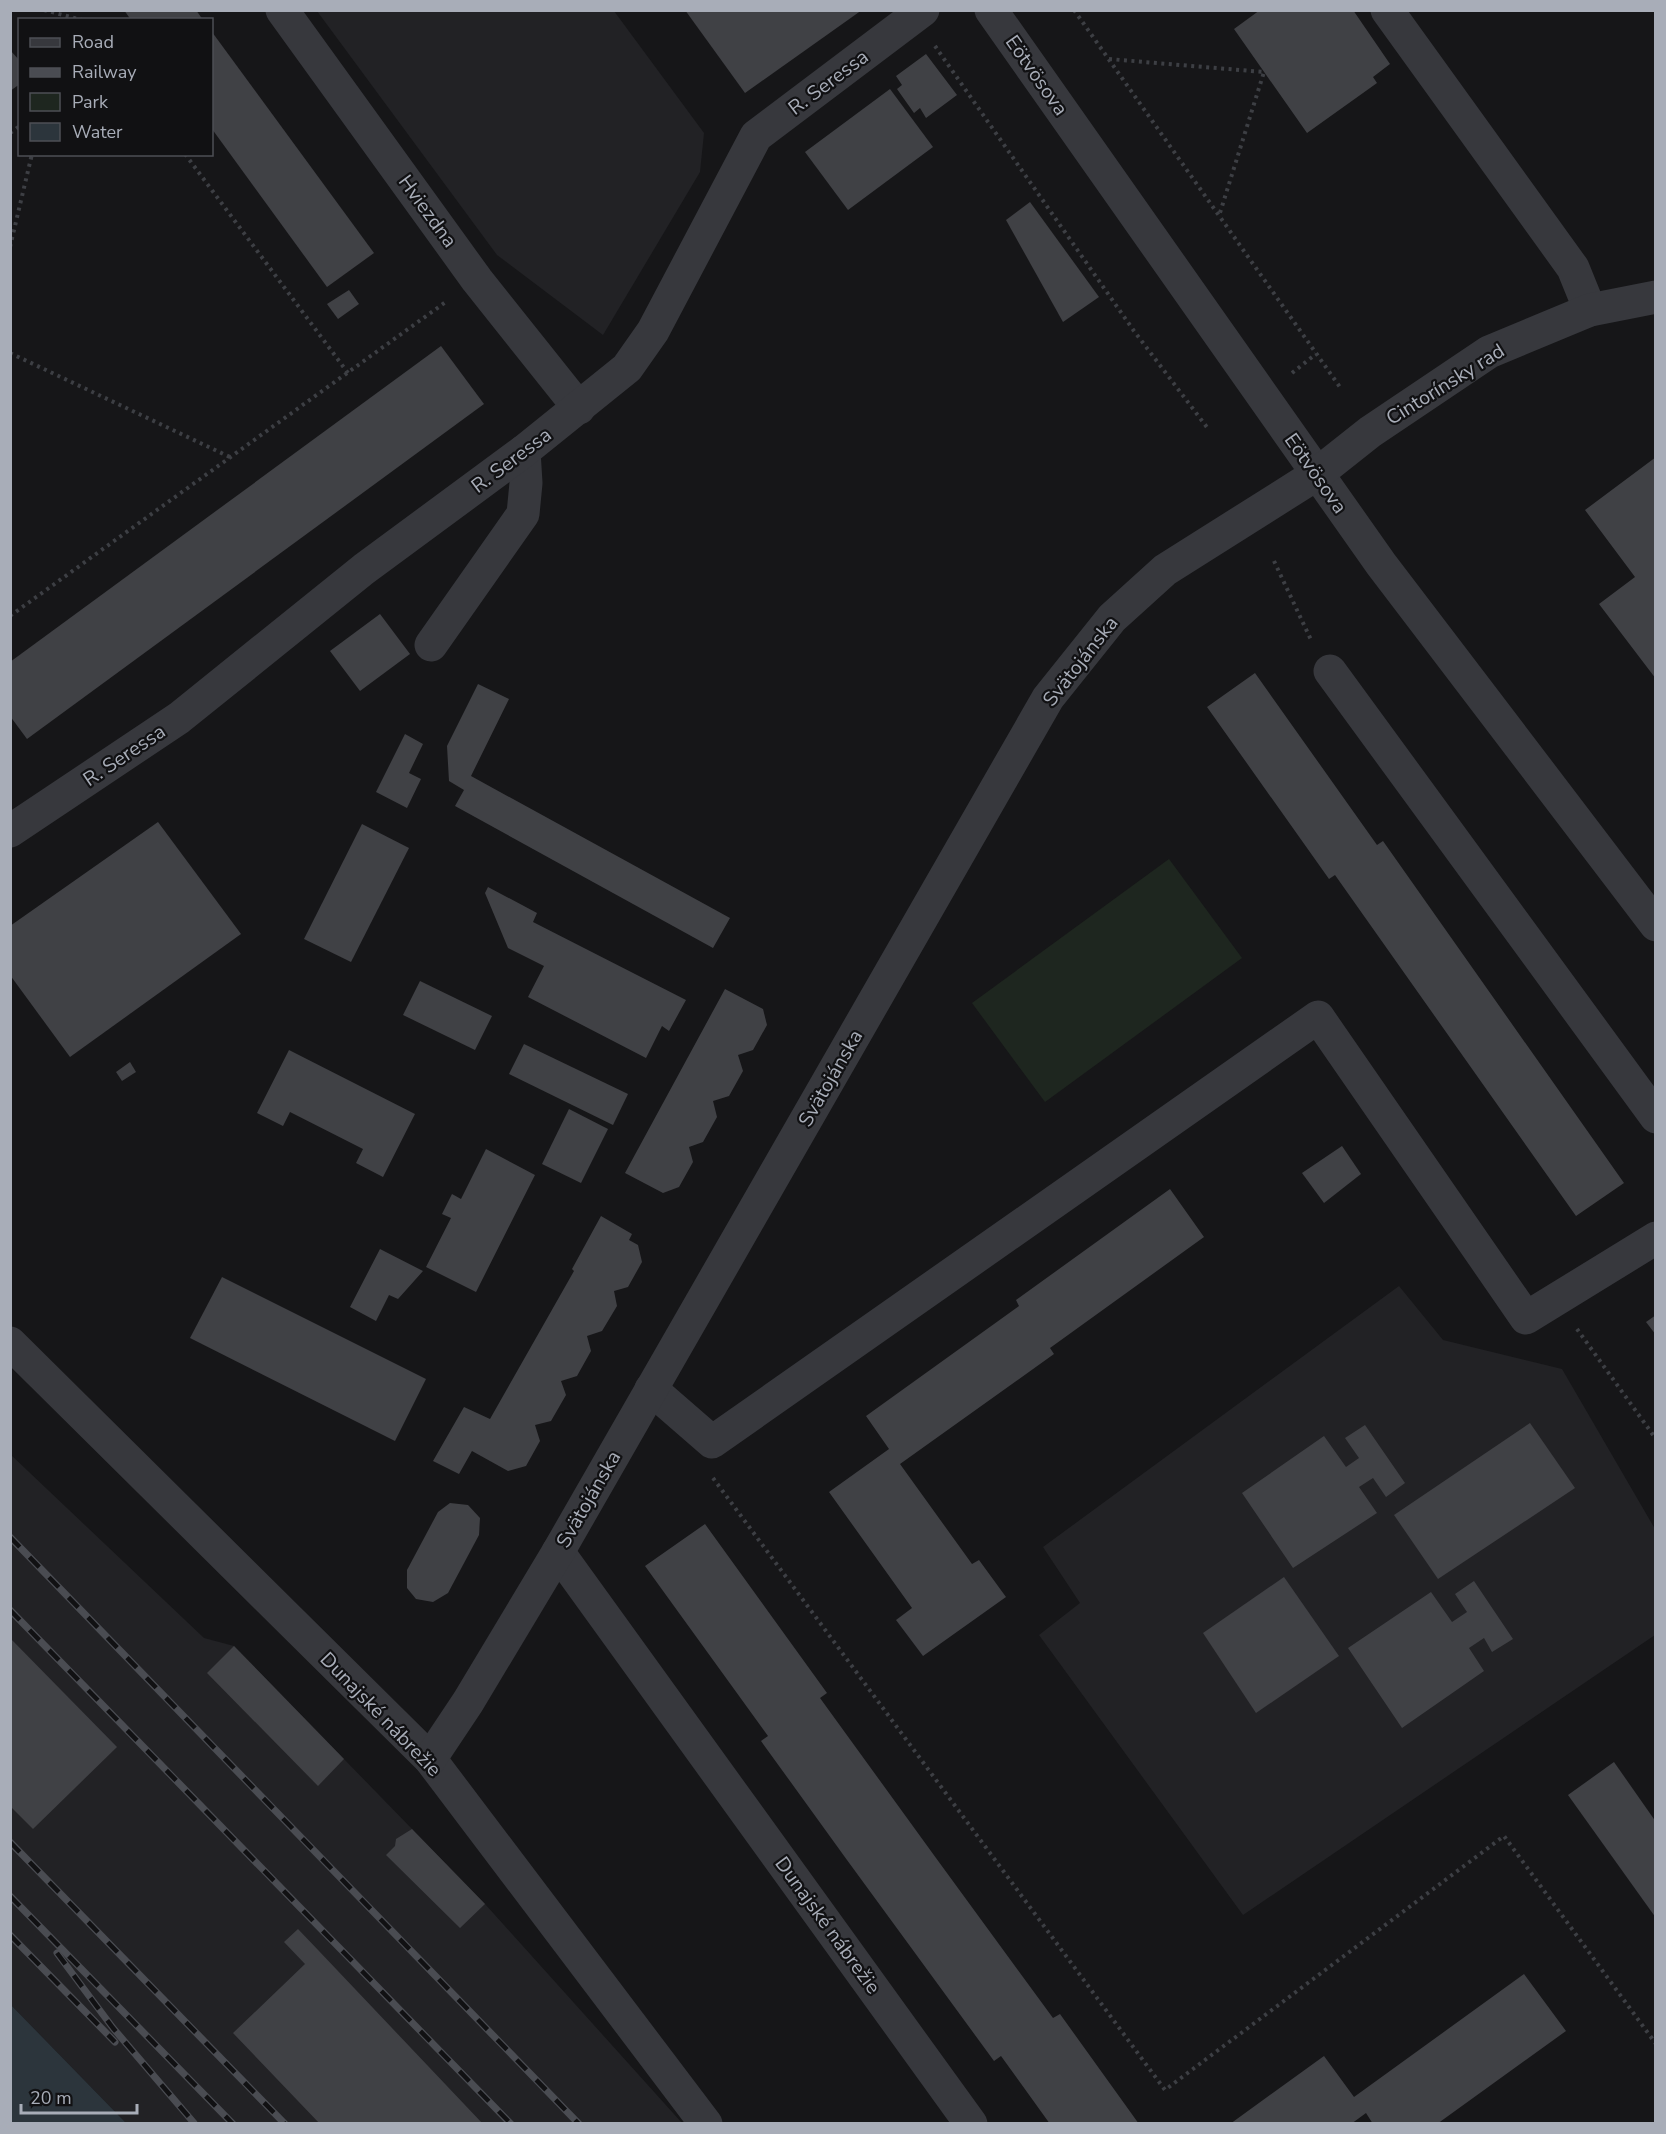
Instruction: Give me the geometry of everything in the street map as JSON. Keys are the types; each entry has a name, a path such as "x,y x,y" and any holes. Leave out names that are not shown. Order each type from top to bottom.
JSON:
{"street":[{"name":"Hviezdna","path":"282,10 477,280 579,408"},
{"name":"R. Seressa","path":"10,831 179,718 364,569 524,451 627,368 653,331 756,136 923,10"},
{"name":"Eötvösova","path":"991,10 1381,564 1656,925"},
{"path":"1387,10 1573,267 1590,310"},
{"name":"Cintorínsky rad","path":"1317,474 1370,432 1489,352 1590,310 1656,297"},
{"path":"431,645 523,514 526,483 524,451"},
{"name":"Svätojánska","path":"429,1760 468,1702 558,1552 1048,698 1112,618 1165,570 1317,474"},
{"path":"1330,671 1656,1117"},
{"path":"651,1389 712,1442 1318,1017 1526,1318 1656,1238"},
{"name":"Dunajské nábrežie","path":"10,1343 429,1760 706,2124"},
{"name":"Dunajské nábrežie","path":"558,1552 971,2124"}],"path":[{"path":"44,10 60,17"},
{"path":"1074,10 1342,390"},
{"path":"932,43 1134,331 1209,430"},
{"path":"1109,59 1264,72 1219,217"},
{"path":"10,247 32,156"},
{"path":"186,156 348,373"},
{"path":"10,616 477,280"},
{"path":"10,352 232,458"},
{"path":"1292,373 1316,354"},
{"path":"1274,561 1309,638 1330,671"},
{"path":"1556,1299 1656,1439"},
{"path":"712,1442 713,1481 1165,2090 1504,1836 1656,2044"}],"shaded area":[{"path":"317,11 614,11 704,133 700,172 603,335 497,255"},
{"path":"1399,1286 1443,1340 1562,1369 1655,1529 1655,1635 1243,1915 1039,1635 1080,1603 1043,1547"},
{"path":"10,1454 204,1638 234,1646 485,1904 682,2123 126,2123 11,2005"}],"green space":[{"path":"1169,859 1242,958 1045,1102 972,1003"}],"water":[{"path":"11,2005 126,2123 11,2123"}],"building":[{"path":"124,10 196,10 202,18 130,18"},
{"path":"685,10 862,10 745,93"},
{"path":"1260,10 1353,10 1390,64 1373,77 1377,83 1307,133 1234,29"},
{"path":"213,33 374,253 327,287 213,130"},
{"path":"10,50 18,59 18,85 10,91"},
{"path":"926,54 957,95 926,118 920,108 914,113 897,89 902,85 896,76"},
{"path":"890,89 933,147 848,210 805,152"},
{"path":"1030,202 1099,297 1063,322 1006,220"},
{"path":"349,290 359,304 338,319 327,304"},
{"path":"441,346 484,404 27,739 10,716 10,662"},
{"path":"1656,457 1656,679 1599,604 1635,577 1585,510"},
{"path":"380,614 410,654 360,691 330,651"},
{"path":"1255,673 1377,845 1383,841 1624,1183 1576,1216 1335,875 1329,879 1207,707"},
{"path":"478,684 509,699 471,776 730,918 713,948 455,806 464,790 449,781 447,746"},
{"path":"405,734 423,744 409,773 421,779 407,808 376,792"},
{"path":"158,822 241,934 70,1057 10,975 10,926"},
{"path":"362,824 409,848 351,962 304,939"},
{"path":"488,887 537,913 533,922 686,1000 669,1031 662,1026 646,1058 528,997 544,966 508,948 485,893"},
{"path":"420,981 492,1016 475,1050 403,1015"},
{"path":"725,989 763,1009 767,1025 753,1050 738,1055 743,1071 729,1096 713,1101 717,1117 703,1142 689,1147 693,1162 679,1187 663,1193 625,1173"},
{"path":"524,1044 628,1094 613,1125 509,1074"},
{"path":"289,1050 415,1114 383,1177 356,1163 363,1149 290,1112 283,1126 257,1113"},
{"path":"130,1062 136,1072 122,1081 116,1072"},
{"path":"569,1109 608,1129 581,1183 542,1164"},
{"path":"1342,1146 1361,1174 1324,1203 1302,1173"},
{"path":"486,1149 535,1175 476,1292 426,1267 451,1218 442,1214 452,1194 461,1199"},
{"path":"1170,1189 1204,1237 1050,1348 1054,1354 900,1464 972,1564 979,1560 1006,1597 923,1656 896,1620 912,1608 829,1492 889,1449 866,1416 1019,1306 1016,1300"},
{"path":"601,1216 632,1234 629,1240 638,1245 642,1262 628,1287 614,1291 617,1306 602,1331 587,1336 591,1351 577,1376 561,1381 566,1395 551,1421 535,1425 540,1441 526,1466 508,1471 472,1451 459,1474 433,1461 464,1407 490,1419 574,1271 572,1269"},
{"path":"380,1249 423,1271 398,1299 389,1295 376,1321 350,1307"},
{"path":"222,1277 426,1379 395,1441 190,1338"},
{"path":"1656,1315 1656,1335 1646,1322"},
{"path":"1530,1423 1575,1488 1438,1579 1394,1515"},
{"path":"1365,1425 1405,1483 1386,1497 1373,1478 1359,1487 1377,1513 1293,1568 1242,1493 1324,1436 1346,1467 1359,1458 1345,1438"},
{"path":"450,1503 468,1505 480,1518 479,1535 448,1593 433,1602 416,1599 407,1588 407,1570 438,1512"},
{"path":"705,1524 827,1693 820,1698 1053,2018 1060,2014 1139,2124 1050,2124 1001,2056 994,2061 847,1860 761,1741 768,1736 645,1566"},
{"path":"1284,1577 1339,1656 1256,1713 1203,1633"},
{"path":"1474,1581 1513,1639 1492,1652 1484,1638 1469,1648 1484,1671 1402,1728 1348,1648 1431,1592 1452,1622 1467,1612 1455,1594"},
{"path":"10,1638 117,1747 33,1829 10,1806"},
{"path":"234,1646 344,1759 318,1786 207,1673"},
{"path":"1614,1762 1656,1822 1656,1918 1568,1795"},
{"path":"412,1829 485,1904 460,1928 386,1855 395,1846 396,1839"},
{"path":"298,1929 483,2124 320,2124 233,2033 305,1964 284,1942"},
{"path":"1524,1974 1566,2031 1437,2124 1373,2124 1366,2113 1351,2124 1230,2124 1324,2056 1354,2097"}],"railway":[{"path":"10,1537 579,2124"},
{"path":"10,1610 511,2124"},
{"path":"10,1842 285,2124"},
{"path":"10,1896 233,2124"},
{"path":"10,1935 115,2042"},
{"path":"57,1953 113,2028 194,2123"}]}
